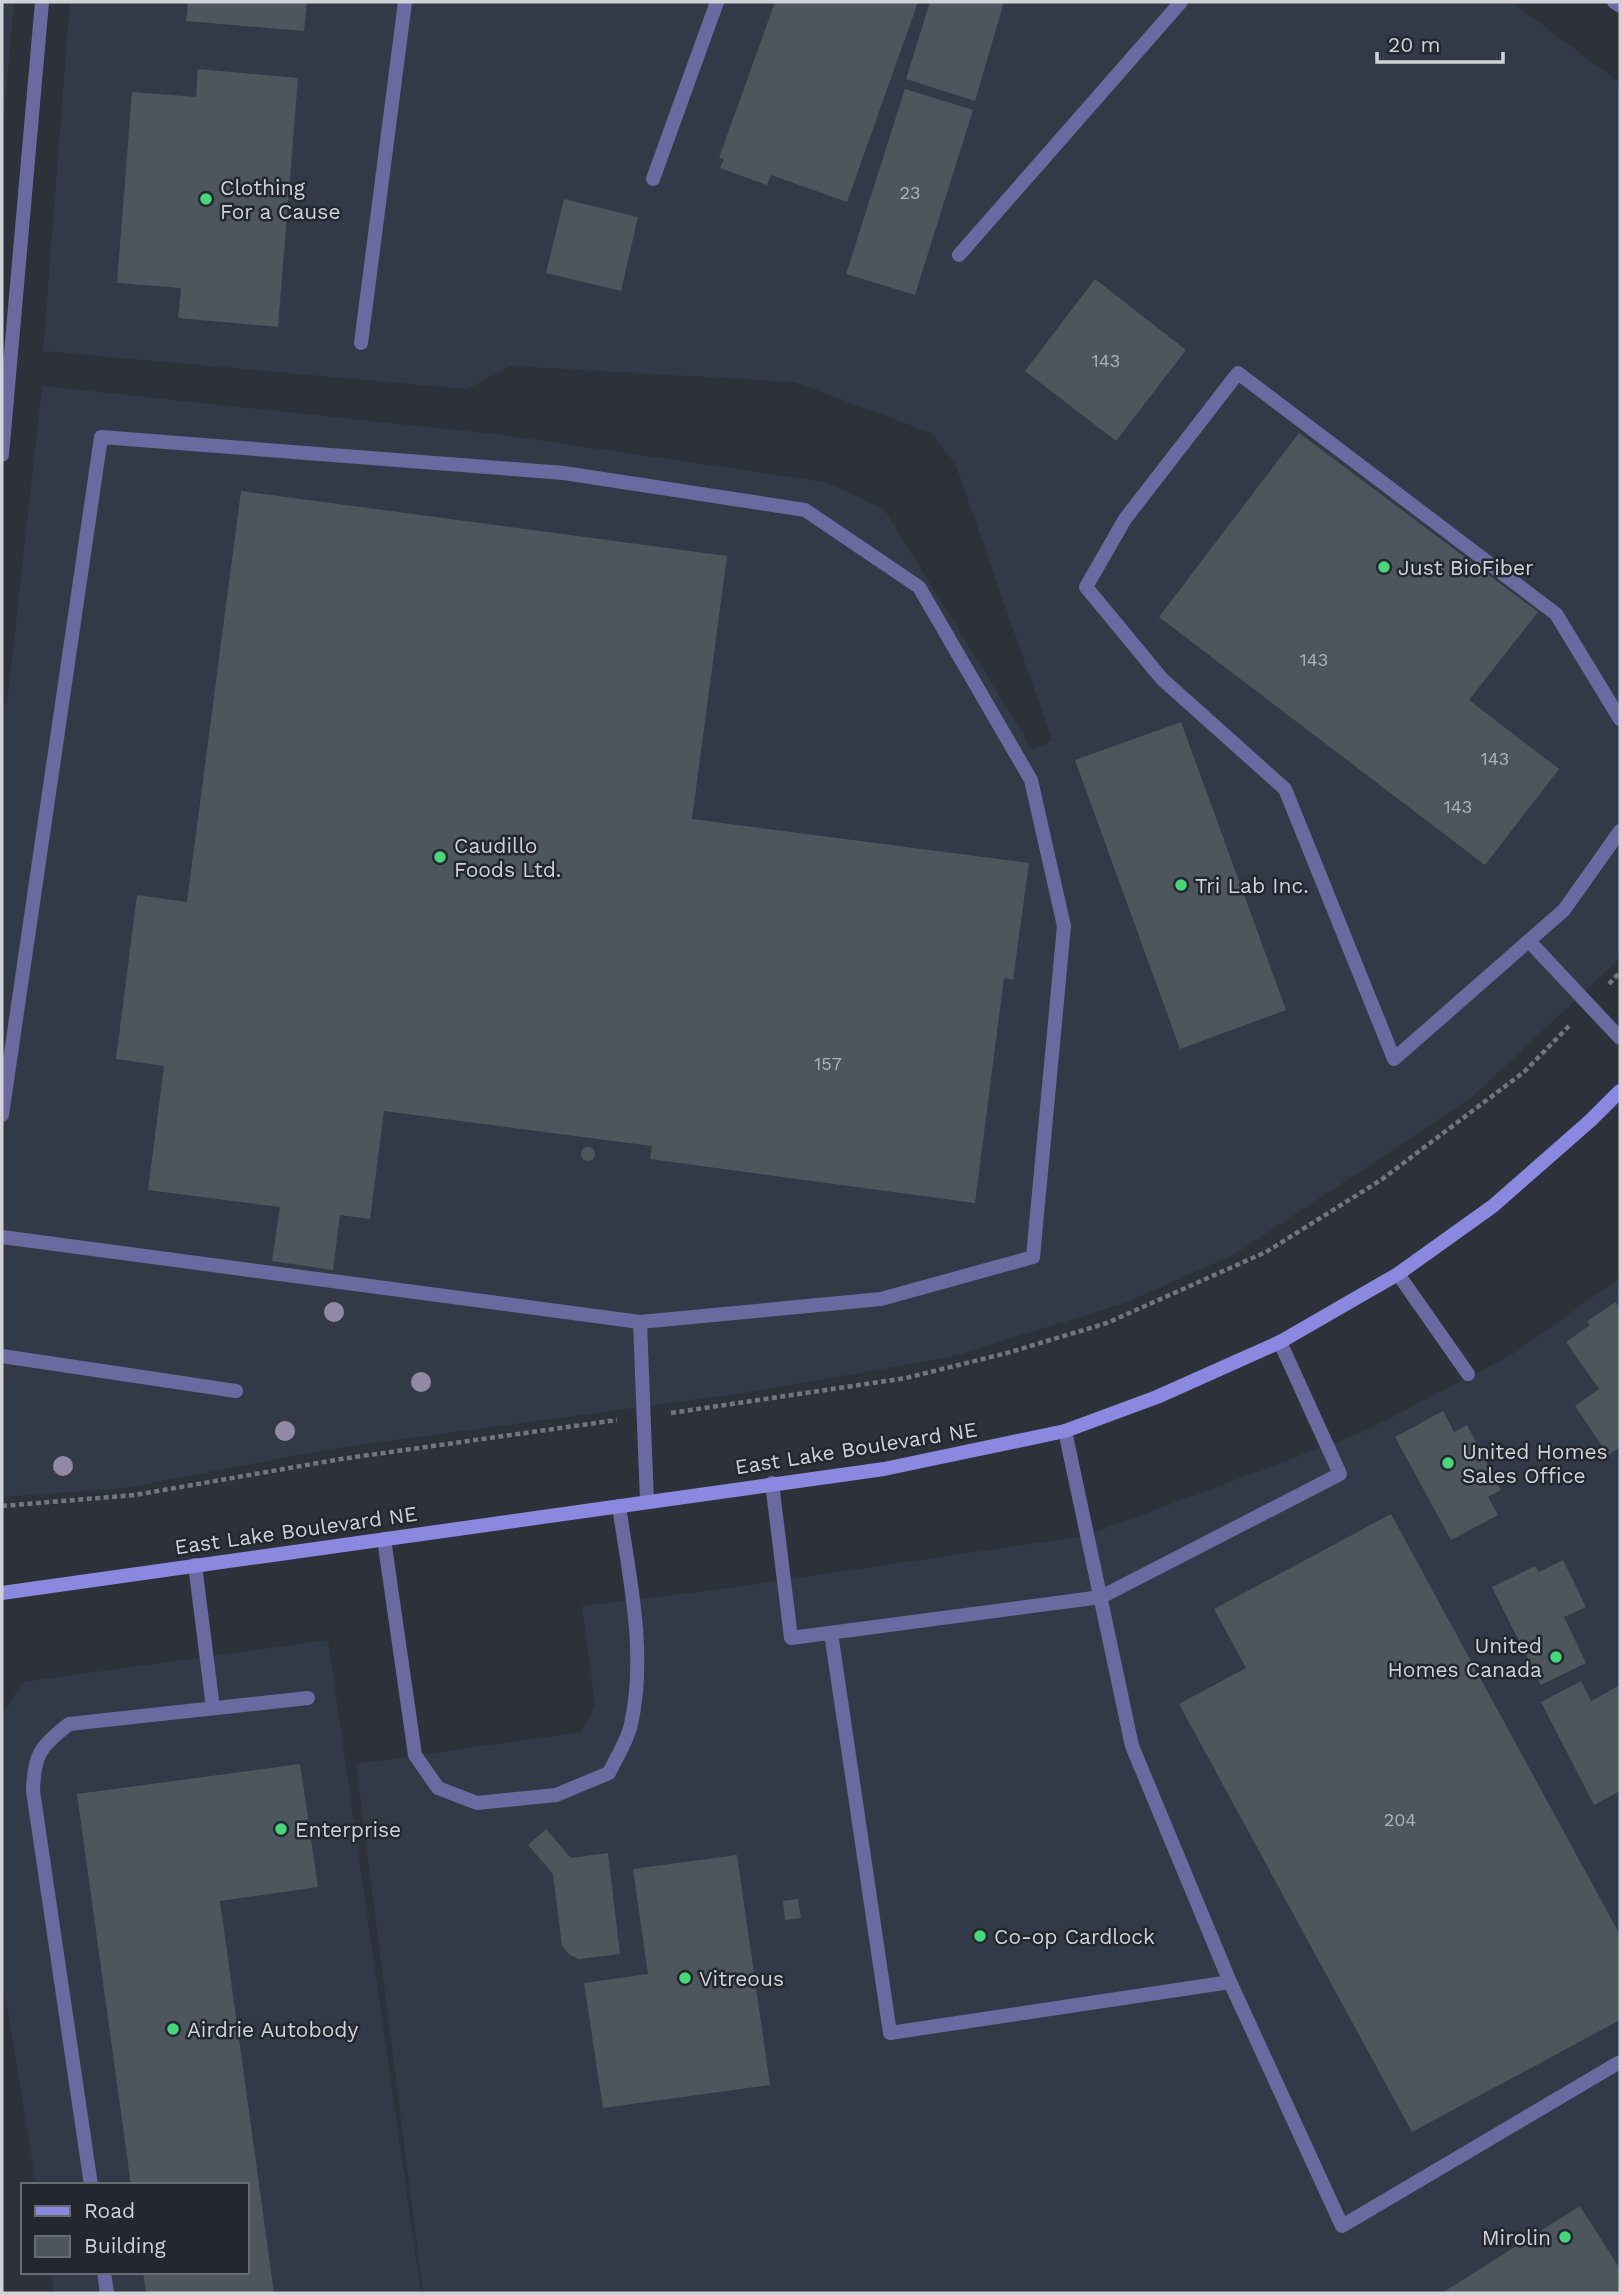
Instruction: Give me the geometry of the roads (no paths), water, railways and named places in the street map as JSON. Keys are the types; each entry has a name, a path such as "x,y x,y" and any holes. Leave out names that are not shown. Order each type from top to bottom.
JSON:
{"main road":[{"name":"East Lake Boulevard NE","path":"2,1593 884,1469 1065,1431 1157,1397 1280,1342 1398,1274 1493,1206 1591,1121 1620,1091"}],"street":[{"path":"2,455 42,2"},
{"path":"361,343 405,2"},
{"path":"653,179 717,2"},
{"path":"959,255 1181,2"},
{"path":"1614,2 1620,6"},
{"path":"1620,719 1556,614 1238,373 1125,519 1086,587 1162,679 1285,789 1394,1059 1564,909 1620,831"},
{"path":"2,1115 101,437 564,473 805,510 919,587 1031,780 1064,926 1033,1257 881,1299 640,1322 2,1237"},
{"path":"1529,941 1620,1038"},
{"path":"1398,1274 1468,1374"},
{"path":"640,1322 647,1502"},
{"path":"772,1483 791,1637 1101,1597 1340,1474 1280,1342"},
{"path":"2,1356 236,1391"},
{"path":"1065,1431 1132,1746 1230,1982 1342,2226 1618,2063"},
{"path":"384,1539 415,1755 438,1788 477,1803 556,1795 609,1773 631,1726 637,1672 633,1600 619,1506"},
{"path":"195,1565 213,1708"},
{"path":"831,1633 890,2033 1230,1982"},
{"path":"91,2183 33,1791 34,1766 46,1742 69,1724 309,1698"},
{"path":"104,2274 107,2293"}],"place":[{"name":"Clothing For a Cause","path":"206,199"},
{"name":"Just BioFiber","path":"1384,567"},
{"name":"Caudillo Foods Ltd.","path":"440,857"},
{"name":"Tri Lab Inc.","path":"1181,885"},
{"name":"United Homes Sales Office","path":"1448,1463"},
{"name":"United Homes Canada","path":"1556,1657"},
{"name":"Enterprise","path":"281,1829"},
{"name":"Co-op Cardlock","path":"980,1936"},
{"name":"Vitreous","path":"685,1978"},
{"name":"Airdrie Autobody","path":"173,2029"},
{"name":"Mirolin","path":"1565,2237"}]}
